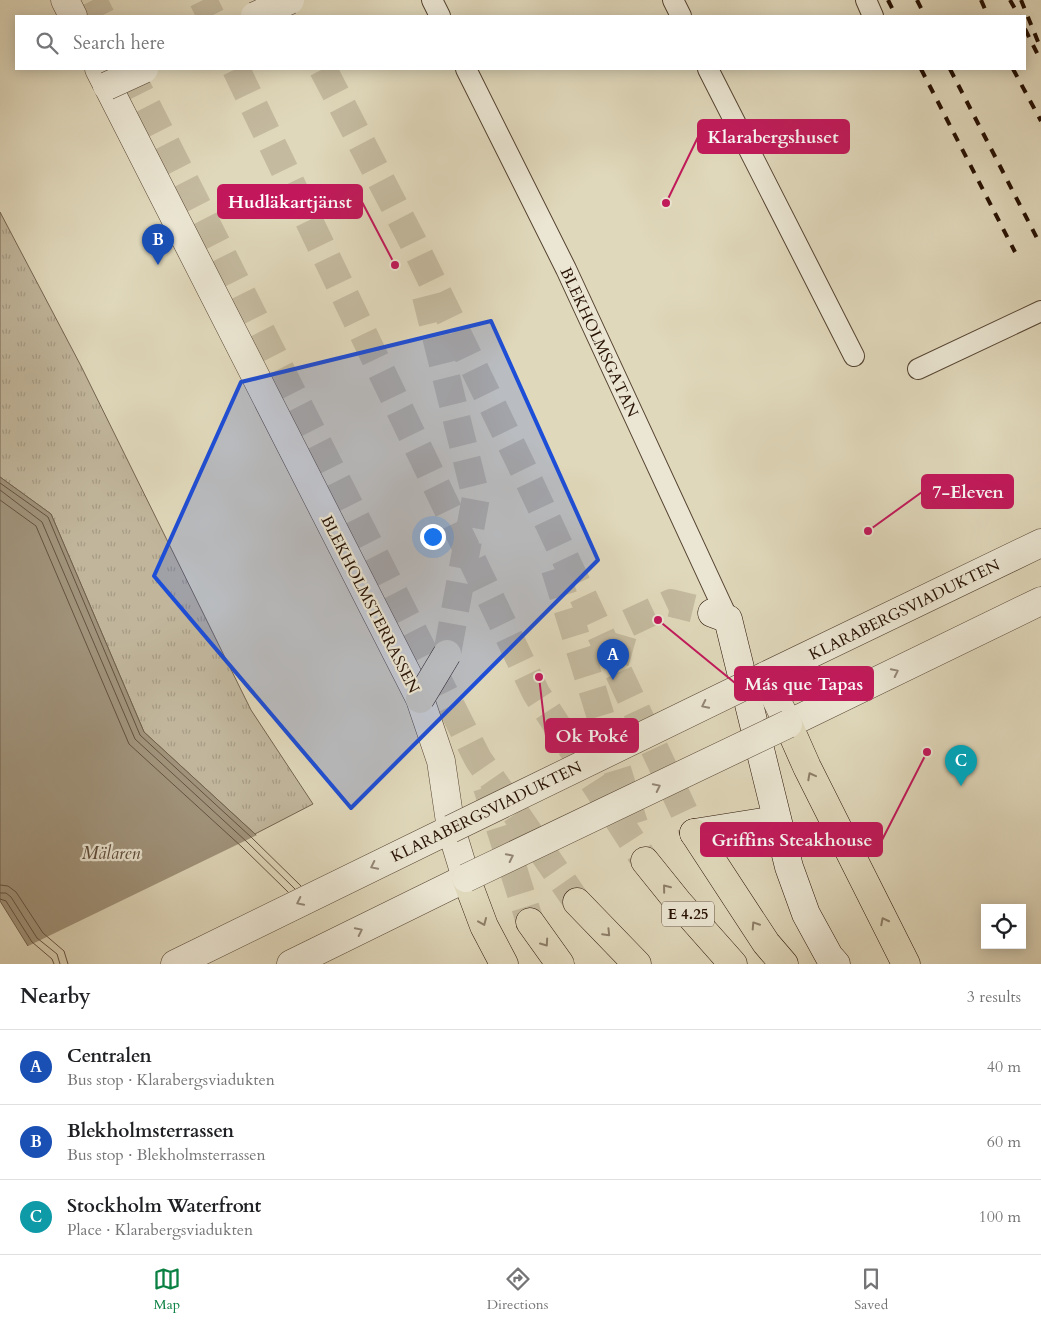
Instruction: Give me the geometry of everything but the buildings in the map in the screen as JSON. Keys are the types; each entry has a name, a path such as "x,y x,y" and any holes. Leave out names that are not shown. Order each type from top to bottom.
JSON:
{"highway":[{"path":"420,699 447,654"},
{"path":"788,724 807,767 906,964"},
{"path":"694,833 766,943 784,964"},
{"name":"E 4.25","path":"645,861 678,902 733,964"},
{"path":"466,878 484,926 504,964"},
{"path":"577,902 637,964"},
{"path":"530,922 560,964"}],"street":[{"path":"65,0 72,15"},
{"path":"257,15 290,0"},
{"path":"103,77 139,70"},
{"name":"BLEKHOLMSTERRASSEN","path":"103,77 420,699 441,761 451,829 466,878"},
{"name":"KLARABERGSVIADUKTEN","path":"175,964 1041,543"},
{"path":"291,964 1041,601"},
{"path":"720,616 789,867 806,914 829,956 836,964"},
{"path":"765,676 788,724"},
{"path":"694,833 777,820"}],"lane":[{"path":"432,0 440,15"},
{"path":"673,0 680,15"},
{"path":"866,0 873,15"},
{"name":"BLEKHOLMSGATAN","path":"466,70 566,270 720,616"},
{"path":"709,70 854,356"},
{"path":"918,369 1041,311"}],"highlighted area":[{"path":"491,321 598,560 351,808 154,576 241,382"}],"green space":[{"path":"0,212 81,366 251,710 313,804 255,834 144,732 51,514 0,477"}],"water":[{"name":"Mälaren","path":"0,477 51,514 144,732 255,834 389,964 51,964 28,946 0,901"}],"pier":[{"path":"259,834 391,964 47,964 26,947"}],"tunnel":[{"path":"93,0 100,15"},
{"path":"203,0 210,15"},
{"path":"129,70 478,759 577,902"},
{"path":"236,70 536,693 645,861"},
{"path":"324,70 413,242 527,477 694,833"},
{"path":"426,296 476,497 447,654"},
{"path":"555,569 634,824"},
{"path":"615,662 626,624 671,603 712,613"},
{"path":"487,787 530,922"}],"railway":[{"path":"888,0 896,15"},
{"path":"917,0 924,15"},
{"path":"981,0 988,15"},
{"path":"1010,0 1018,15"},
{"path":"1021,0 1041,49"},
{"path":"1026,31 1041,61"},
{"path":"922,70 1015,252"},
{"path":"951,70 1039,242"},
{"path":"1014,70 1041,121"}],"place":[{"name":"Klarabergshuset","path":"666,203"},
{"name":"Blekholmsterrassen","path":"158,265"},
{"name":"Hudläkartjänst","path":"395,265"},
{"name":"7-Eleven","path":"868,531"},
{"name":"Más que Tapas","path":"658,620"},
{"name":"Ok Poké","path":"539,677"},
{"name":"Centralen","path":"613,680"},
{"name":"Griffins Steakhouse","path":"927,752"},
{"name":"Stockholm Waterfront","path":"961,786"}]}
